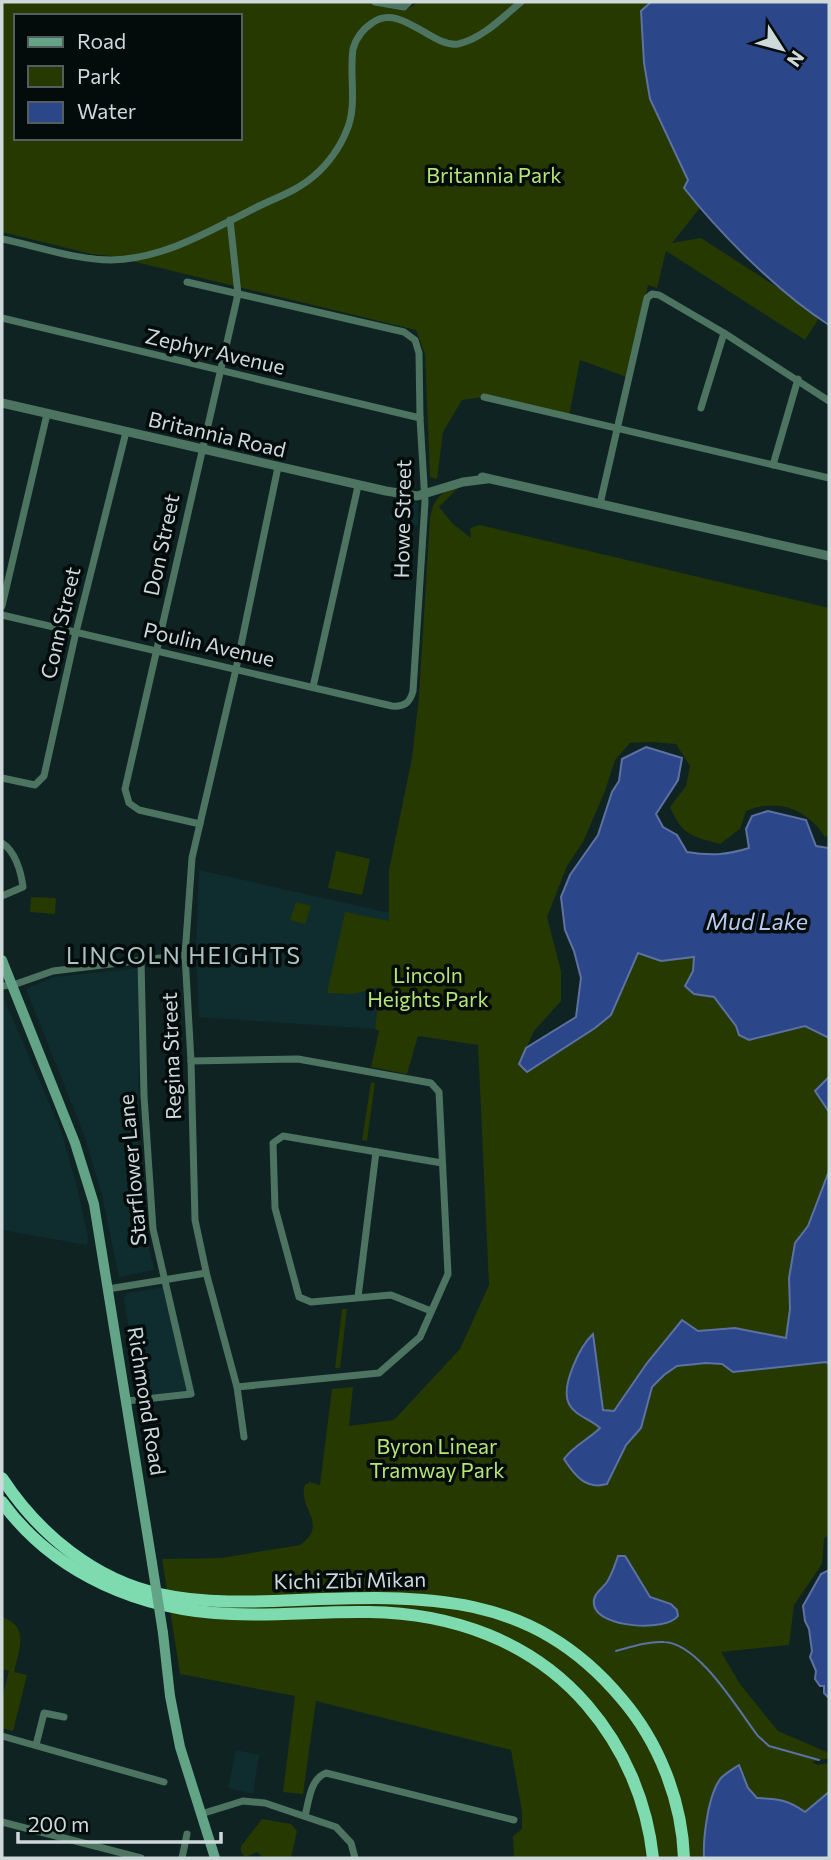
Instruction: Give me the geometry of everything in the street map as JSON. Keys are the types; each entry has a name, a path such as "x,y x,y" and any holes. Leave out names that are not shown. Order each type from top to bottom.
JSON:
{"highway":[{"name":"Kichi Zībī Mīkan","path":"2,1478 35,1520 70,1551 113,1578 160,1594 226,1602 380,1597 434,1599 489,1610 539,1631 571,1651 596,1672 621,1697 640,1724 672,1790 684,1858"},
{"name":"Kichi Zībī Mīkan","path":"2,1502 31,1536 67,1564 103,1585 147,1601 222,1614 407,1614 468,1626 513,1646 571,1688 607,1730 638,1791 648,1825 653,1858"}],"main road":[{"name":"Richmond Road","path":"2,960 7,986 77,1150 94,1205 127,1401 175,1723 215,1858"}],"street":[{"path":"375,2 404,7 409,2"},
{"path":"2,239 83,257 119,259 168,249 315,176 348,130 353,105 353,48 355,41 368,25 377,19 391,18 413,24 449,44 458,44 486,30 521,2"},
{"name":"Don Street","path":"200,824 139,810 130,803 125,789 238,294 230,220"},
{"path":"187,282 238,294"},
{"name":"Howe Street","path":"238,294 412,335 419,353 425,494 413,691 407,703"},
{"path":"600,504 647,298 652,294 659,295 724,333 829,401"},
{"name":"Zephyr Avenue","path":"2,318 420,418"},
{"path":"701,408 724,333"},
{"path":"773,465 798,379"},
{"path":"484,397 829,478"},
{"name":"Britannia Road","path":"2,403 358,486 418,496 463,482 487,479 829,556"},
{"path":"2,606 47,414"},
{"name":"Conn Street","path":"2,778 34,785 42,780 126,432"},
{"name":"Regina Street","path":"244,1437 237,1387 206,1273 195,1220 185,955 192,859 236,669 278,467"},
{"path":"313,687 358,486"},
{"name":"Poulin Avenue","path":"2,615 392,706 407,703"},
{"path":"2,843 11,850 22,874 23,887 2,896"},
{"path":"7,986 53,971 185,955"},
{"name":"Starflower Lane","path":"127,1401 191,1394 153,1229 144,1096 141,960"},
{"path":"191,1061 298,1059 431,1083 439,1092 448,1274 416,1342 379,1373 237,1387"},
{"path":"431,1311 391,1295 311,1301 299,1297 275,1208 273,1143 283,1136 442,1163"},
{"path":"358,1297 376,1152"},
{"path":"108,1289 206,1273"},
{"path":"36,1745 44,1713 64,1717"},
{"path":"2,1737 164,1782"},
{"path":"305,1816 314,1782 326,1773 514,1820"},
{"path":"201,1814 247,1801 265,1803 331,1825 341,1831 351,1843 355,1858"},
{"path":"2,1822 141,1858"},
{"path":"182,1858 187,1834"}],"shaded area":[{"path":"395,498 418,503 418,526 389,519"},
{"path":"199,870 390,913 375,1029 199,1017 196,950"},
{"path":"138,968 139,1177 144,1227 154,1270 119,1277 102,1195 84,1134 26,989 54,977"},
{"path":"2,999 62,1133 77,1187 88,1237 87,1245 2,1230"},
{"path":"170,1286 196,1396 140,1403 124,1298 128,1293"},
{"path":"236,1750 259,1755 253,1794 228,1788"}],"green space":[{"name":"Britannia Park","path":"2,2 372,2 406,10 418,2 651,2 641,11 650,99 688,180 685,188 700,208 672,243 701,238 780,289 819,318 805,340 666,251 657,288 648,285 629,378 580,360 569,416 484,397 462,400 443,432 437,479 430,477 425,354 416,330 111,256 91,254 2,232"},
{"path":"460,486 439,507 452,523 471,538 470,528 480,525 829,608 829,835 825,837 810,819 801,813 780,806 769,806 746,811 740,829 720,844 695,836 683,829 670,807 686,786 690,766 676,744 630,743 615,760 583,842 567,866 547,917 561,971 561,1001 534,1031 519,1064 527,1072 628,977 637,953 661,961 694,957 694,994 713,997 736,1026 739,1035 749,1040 805,1026 829,1038 829,1077 815,1091 829,1109 829,1171 808,1226 795,1243 789,1278 790,1309 786,1339 735,1328 671,1333 614,1411 603,1411 593,1335 584,1343 566,1390 577,1413 600,1428 589,1440 573,1447 607,1484 626,1445 641,1428 652,1387 677,1366 722,1364 733,1372 826,1362 829,1364 829,1533 824,1539 822,1564 794,1605 789,1645 721,1652 740,1684 778,1731 829,1753 829,1758 812,1762 818,1765 829,1763 829,1792 805,1812 776,1799 757,1797 748,1788 739,1765 705,1858 514,1858 513,1836 522,1829 522,1812 511,1750 316,1701 303,1794 283,1792 295,1696 180,1674 162,1559 221,1558 300,1545 312,1530 313,1523 305,1501 305,1485 310,1482 320,1485 332,1389 353,1387 349,1426 394,1420 460,1349 489,1285 478,1045 418,1036 407,1074 371,1067 379,1031 375,1029 380,987 353,994 327,993 345,912 389,921 389,870 412,758 419,696 430,518 439,496"},
{"path":"336,851 370,859 362,895 328,888"},
{"path":"31,897 56,898 55,914 30,912"},
{"path":"296,902 311,906 305,924 290,920"},
{"path":"371,1082 375,1083 367,1141 362,1140"},
{"path":"342,1309 347,1309 340,1368 335,1368"},
{"path":"2,1617 11,1621 19,1633 20,1647 14,1672 27,1675 13,1731 2,1728 2,1698 9,1671 2,1669"},
{"path":"262,1819 291,1824 297,1831 291,1858 264,1858 257,1852 245,1857 241,1852 241,1846"}],"water":[{"path":"651,2 829,2 829,325 790,297 752,262 715,225 684,188 688,180 650,99 644,63 641,11"},
{"name":"Mud Lake","path":"646,747 682,758 678,780 656,814 663,827 677,835 687,852 718,854 749,848 746,829 752,816 768,811 806,820 816,846 829,848 829,1038 805,1026 749,1040 739,1035 736,1026 714,997 694,994 685,986 693,971 694,957 661,961 638,953 611,1015 527,1072 519,1064 526,1048 576,1017 581,978 565,930 561,897 570,875 598,835 612,792 619,781 622,759"},
{"path":"829,1077 829,1112 815,1091"},
{"path":"829,1171 829,1364 826,1362 733,1372 722,1364 677,1366 652,1387 641,1428 626,1445 607,1484 593,1485 582,1480 564,1459 600,1428 575,1412 569,1404 567,1388 577,1357 588,1340 593,1334 603,1410 614,1411 647,1363 682,1320 698,1331 735,1328 786,1338 790,1309 789,1278 795,1243 808,1226"},
{"path":"618,1556 625,1556 650,1597 671,1604 677,1610 678,1616 671,1621 647,1626 619,1623 598,1613 594,1598 609,1579"},
{"path":"829,1570 829,1698 824,1693 824,1686 820,1686 815,1679 816,1671 810,1657 812,1651 809,1629 803,1606 821,1574"},
{"path":"739,1765 748,1788 757,1798 782,1800 805,1812 829,1792 829,1858 704,1858 704,1839 716,1785"}],"waterway":[{"path":"616,1651 652,1642 677,1645 704,1665 758,1736 769,1746 819,1760"}],"district":[{"name":"LINCOLN HEIGHTS","path":"184,956"}],"park label":[{"name":"Lincoln Heights Park","path":"428,988"},
{"name":"Byron Linear Tramway Park","path":"437,1459"}]}
